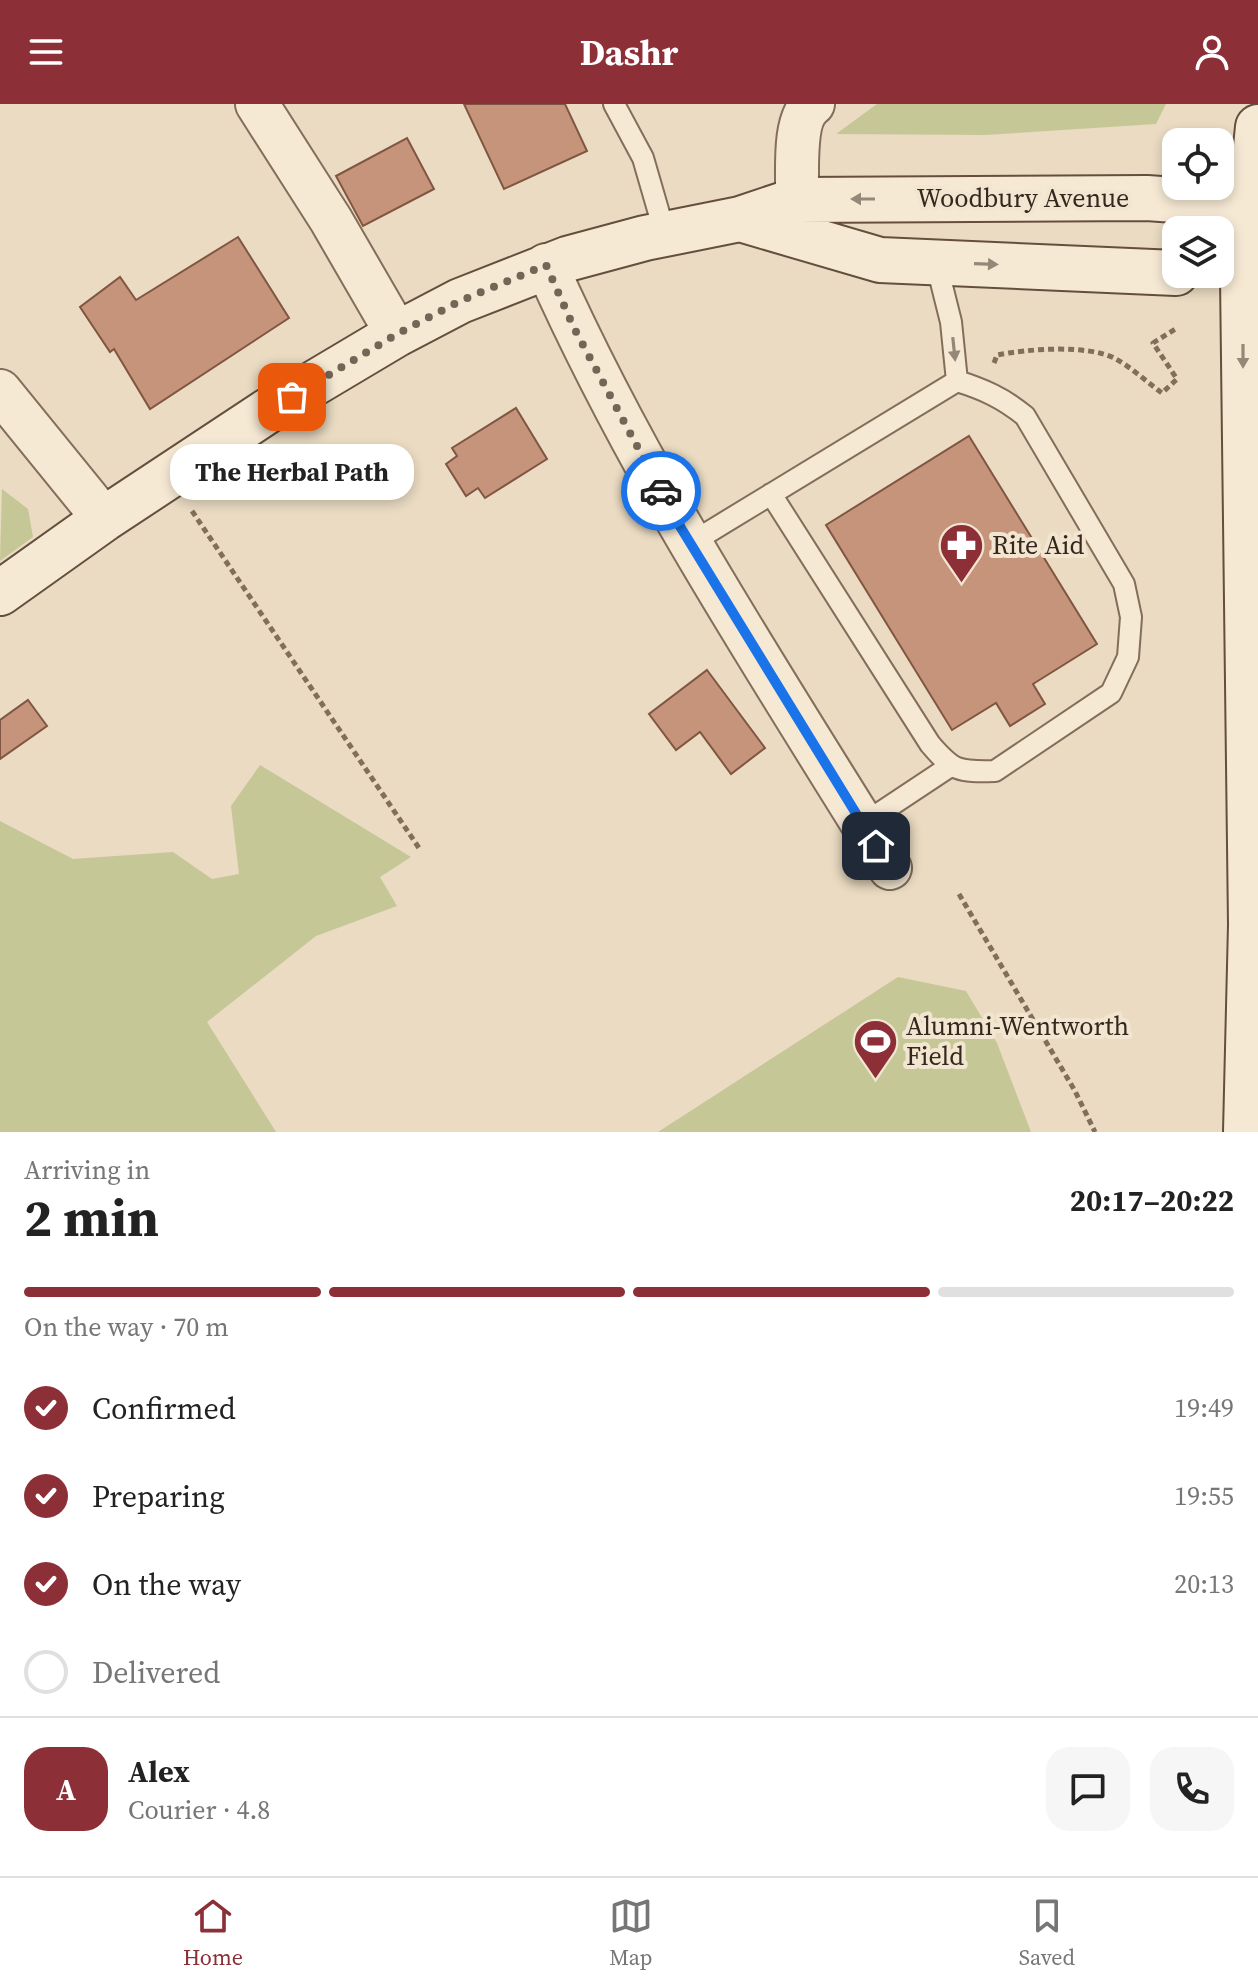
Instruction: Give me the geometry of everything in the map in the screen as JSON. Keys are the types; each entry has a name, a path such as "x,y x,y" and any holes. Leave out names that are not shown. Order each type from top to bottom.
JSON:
{"street":[{"path":"257,104 331,220 397,334"},
{"path":"797,200 799,128 813,104"},
{"path":"1246,1132 1251,925 1251,278 1258,127"},
{"name":"Woodbury Avenue","path":"0,593 104,519 266,412 397,334 460,301 546,265 665,234 740,219 797,200 1147,198 1253,205"},
{"name":"Woodbury Avenue","path":"740,219 880,260 1162,272"},
{"path":"546,265 574,328 691,543 890,868"},
{"path":"0,391 104,519"}],"lane":[{"path":"614,104 643,158 665,234"},
{"path":"936,262 951,322 957,381"},
{"path":"691,543 771,494 957,381 985,390 1004,399 1025,416 1124,584 1131,617 1128,657 1111,693 995,771 972,772 949,767 930,744 771,494"},
{"path":"863,824 949,767"}],"path":[{"path":"985,390 997,355 1017,351 1052,351 1098,352 1115,358 1162,393 1177,379 1153,343 1177,328"},
{"path":"192,511 421,851"},
{"path":"959,894 1075,1091 1095,1132"}],"green space":[{"path":"877,104 1166,104 1156,124 985,135 836,134"},
{"path":"2,489 28,509 33,537 0,561"},
{"path":"260,765 411,857 380,877 397,906 316,936 207,1022 276,1132 0,1132 0,821 73,859 173,852 212,879 239,874 231,806"},
{"name":"Alumni-Wentworth Field","path":"898,977 966,991 997,1043 1031,1132 658,1132"}],"building":[{"path":"464,104 565,104 587,151 504,189"},
{"path":"407,138 434,189 363,226 336,176"},
{"path":"238,237 289,318 150,409 114,349 110,352 80,307 120,277 136,300"},
{"path":"516,408 547,459 485,498 478,488 466,496 446,464 457,456 452,448"},
{"name":"Rite Aid","path":"969,436 1097,644 1033,684 1045,704 1010,726 996,703 952,730 826,525"},
{"path":"707,670 765,748 731,774 700,732 676,750 649,714"},
{"path":"28,700 47,726 0,759 0,720"}],"way so far":[{"path":"292,397 397,334 460,301 546,265 574,328 661,491"}],"place":[{"name":"The Herbal Path","path":"292,397"},
{"name":"Rite Aid","path":"961,584"},
{"name":"Alumni-Wentworth Field","path":"875,1080"}],"route":[{"path":"661,491 876,846"}]}
